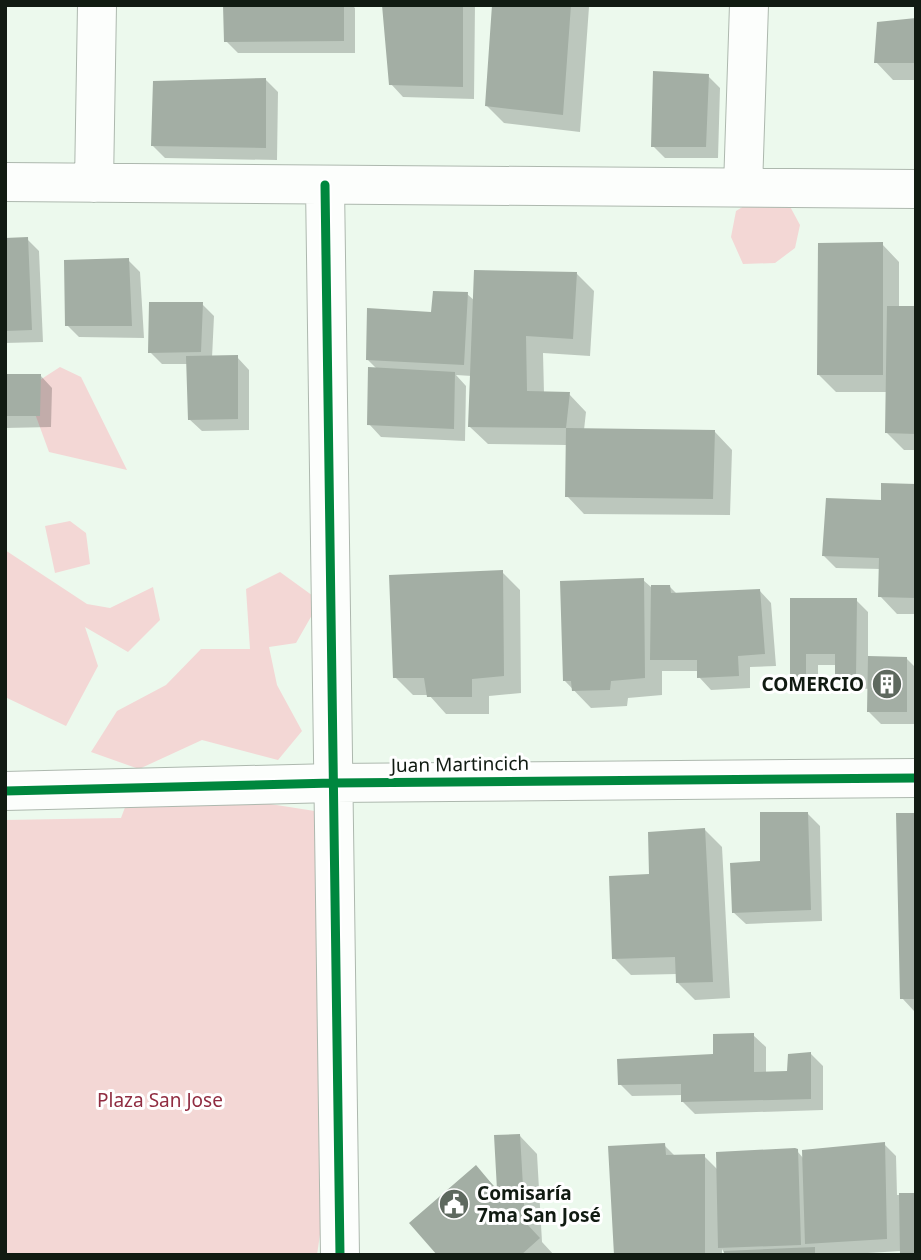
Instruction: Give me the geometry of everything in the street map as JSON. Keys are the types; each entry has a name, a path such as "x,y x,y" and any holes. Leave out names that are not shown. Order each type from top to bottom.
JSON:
{"street":[{"path":"94,183 97,5"},
{"path":"743,187 749,5"},
{"path":"5,182 916,189"},
{"path":"325,185 340,1255"},
{"name":"Juan Martincich","path":"5,791 334,783 916,778"}],"green space":[{"path":"757,198 786,199 800,225 795,248 775,263 743,264 731,237 736,211"},
{"path":"60,367 81,377 127,470 49,452 26,389"},
{"path":"70,521 86,533 90,564 55,573 45,526"},
{"path":"5,550 87,604 110,608 153,587 160,620 128,652 85,627 98,666 66,726 5,697"},
{"path":"280,572 320,601 296,643 269,647 277,685 302,731 278,760 202,740 139,769 91,752 117,711 166,685 201,649 250,649 246,589"},
{"name":"Plaza San Jose","path":"251,801 321,812 326,1193 317,1255 5,1255 5,820 121,818 127,802"}],"building":[{"path":"223,5 344,5 344,41 224,42"},
{"path":"382,5 463,5 463,87 389,85"},
{"path":"492,5 571,5 563,115 485,106"},
{"path":"916,18 916,63 874,63 877,22"},
{"path":"653,71 709,74 706,147 651,147"},
{"path":"266,78 266,148 151,146 153,81"},
{"path":"28,237 32,330 5,331 5,238"},
{"path":"883,242 883,375 817,375 818,243"},
{"path":"129,258 132,326 65,326 64,260"},
{"path":"474,270 577,272 573,339 526,336 527,391 570,392 566,428 468,427"},
{"path":"433,291 468,292 464,365 366,360 367,308 431,312"},
{"path":"149,302 203,302 201,352 148,353"},
{"path":"887,306 916,306 916,434 885,433"},
{"path":"238,355 238,419 188,420 186,356"},
{"path":"368,367 455,372 454,429 367,425"},
{"path":"5,374 41,374 40,416 5,416"},
{"path":"566,428 715,430 713,499 565,497"},
{"path":"881,483 916,484 916,598 878,597 879,558 822,556 826,498 881,500"},
{"path":"503,570 504,676 472,679 472,697 427,697 424,678 393,678 389,575"},
{"path":"644,578 645,678 611,681 610,690 572,691 571,681 563,681 560,581"},
{"path":"651,585 670,585 671,593 760,589 765,654 738,656 739,676 697,678 697,660 650,660"},
{"path":"790,598 857,598 856,677 835,676 835,654 806,654 806,677 790,677"},
{"name":"COMERCIO","path":"868,656 907,657 907,712 867,712"},
{"path":"760,812 808,812 811,910 732,913 730,863 760,861"},
{"path":"896,813 916,813 916,999 900,999"},
{"path":"705,828 713,982 676,983 675,957 612,959 609,876 649,874 648,832"},
{"path":"754,1033 754,1072 787,1071 788,1054 811,1052 811,1099 681,1102 681,1084 618,1085 617,1059 713,1054 713,1034"},
{"path":"520,1134 525,1222 540,1238 521,1255 437,1255 409,1223 476,1165 497,1190 494,1135"},
{"path":"885,1142 887,1239 805,1244 802,1150"},
{"path":"665,1143 666,1155 705,1154 705,1255 614,1255 608,1146"},
{"path":"798,1149 801,1245 718,1248 716,1152"},
{"path":"899,1193 916,1193 916,1255 900,1255"},
{"path":"815,1247 815,1255 724,1255 724,1251"}],"cycle path":[{"path":"325,185 340,1255"},
{"path":"5,791 333,783 916,778"}],"place":[{"name":"COMERCIO","path":"887,684"},
{"name":"Comisaría 7ma San José","path":"454,1204"}]}
